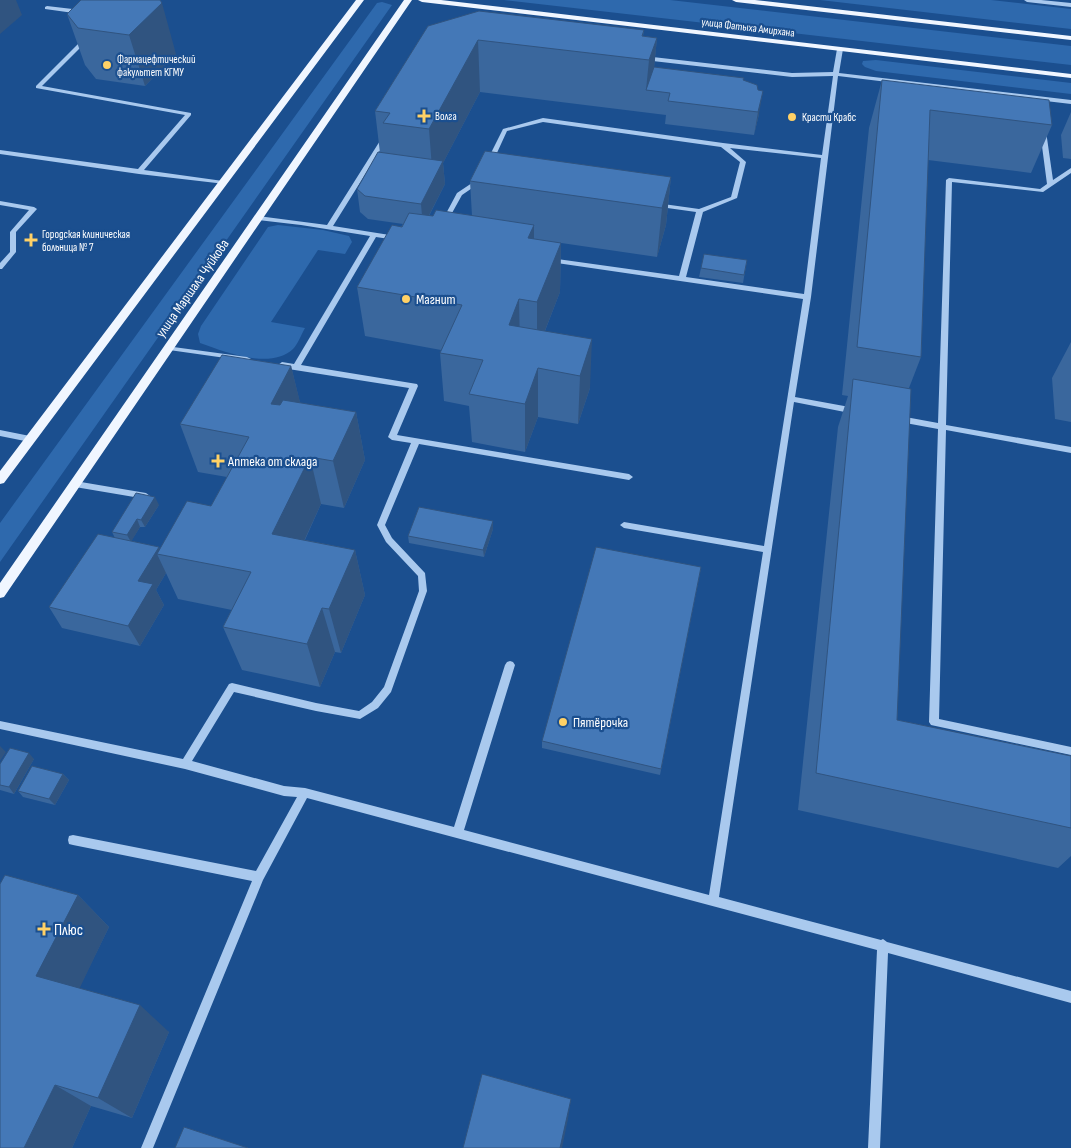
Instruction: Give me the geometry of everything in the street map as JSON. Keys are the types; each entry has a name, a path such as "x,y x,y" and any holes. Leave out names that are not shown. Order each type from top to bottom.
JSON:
{"main road":[{"path":"0,480 360,0"},
{"name":"улица Маршала Чуйкова","path":"0,593 408,0"},
{"name":"улица Фатыха Амирхана","path":"422,0 1071,76"},
{"name":"улица Фатыха Амирхана","path":"736,0 1071,38"}],"lane":[{"path":"1027,0 1071,5"},
{"path":"47,8 92,14"},
{"path":"90,35 38,86 189,114 139,172"},
{"path":"714,901 792,399 840,49"},
{"path":"639,58 792,75 836,74 1041,101 1071,102"},
{"path":"440,231 459,194 481,180 505,130 542,120 825,157"},
{"path":"1042,120 1050,184"},
{"path":"329,228 390,129"},
{"path":"481,180 700,211 734,198 743,162 723,145"},
{"path":"0,152 222,183"},
{"path":"1071,170 1041,191 948,180 934,722 1071,752"},
{"path":"0,203 34,209 13,232 13,252 0,267"},
{"path":"682,279 700,211"},
{"path":"258,218 408,240"},
{"path":"296,367 374,235"},
{"path":"539,259 807,297"},
{"path":"169,348 260,361"},
{"path":"269,363 414,386 392,437 629,477"},
{"path":"792,399 867,413"},
{"path":"895,418 1071,450"},
{"path":"0,433 30,439"},
{"path":"185,764 232,687 316,708 360,715 375,705 388,689 423,591 422,575 390,540 381,525 416,441"},
{"path":"75,484 148,497"},
{"path":"624,525 768,550"},
{"path":"458,832 510,664"},
{"path":"0,725 185,764 284,791 304,793 458,832 1071,997"},
{"path":"146,1148 259,877 304,793"},
{"path":"72,840 259,877"},
{"path":"874,1148 883,945"}],"shaded area":[{"path":"504,0 670,0 1071,46 1071,65"},
{"path":"820,0 991,0 1071,9 1071,29"},
{"path":"382,2 392,5 0,562 0,523 377,3"},
{"path":"876,60 1071,83 1071,94 876,71 862,64 863,61"},
{"path":"278,225 323,230 349,236 352,242 345,254 318,250 271,322 305,328 296,345 284,355 260,359 222,351 200,343 198,334 201,326 268,227"}],"building":[{"path":"81,0 160,0 162,3 129,35 78,28 67,14"},
{"path":"479,11 644,30 642,36 657,38 649,60 478,40 429,129 383,123 390,113 375,111 428,26"},
{"path":"654,67 744,78 743,80 757,85 758,90 763,91 758,112 668,101 670,93 646,90"},
{"path":"882,80 1049,100 1052,125 930,110 921,357 857,347"},
{"path":"485,151 671,177 662,208 470,181"},
{"path":"378,152 443,161 421,204 365,196 357,189"},
{"path":"436,210 534,225 528,238 561,243 537,302 519,299 509,325 592,339 580,376 538,368 525,404 469,394 483,360 440,353 462,305 357,287 392,225 402,227 409,213 433,216"},
{"path":"704,254 747,260 744,275 701,268"},
{"path":"222,355 291,366 271,404 280,405 283,400 356,412 333,461 310,457 272,534 355,550 329,609 322,608 307,644 223,627 251,572 157,554 187,501 211,506 249,437 180,424"},
{"path":"853,379 911,389 897,720 1071,756 1071,828 816,773"},
{"path":"136,493 155,497 141,520 137,519 127,535 112,532"},
{"path":"419,507 493,521 483,550 408,536"},
{"path":"98,534 159,547 138,581 153,584 128,626 49,607"},
{"path":"596,547 701,567 661,769 542,741"},
{"path":"10,748 29,753 9,787 0,785 0,764"},
{"path":"32,766 63,774 49,799 18,791"},
{"path":"5,875 78,895 36,976 140,1005 98,1098 55,1085 24,1148 0,1148 0,884"},
{"path":"482,1074 571,1099 560,1148 463,1148"},
{"path":"184,1127 248,1148 175,1148"}],"place":[{"name":"Фармацефтический факультет КГМУ","path":"107,65"},
{"name":"Волга","path":"424,116"},
{"name":"Красти Крабс","path":"792,117"},
{"name":"Городская клиническая больница № 7","path":"31,240"},
{"name":"Магнит","path":"406,299"},
{"name":"Аптека от склада","path":"218,461"},
{"name":"Пятёрочка","path":"563,722"},
{"name":"Плюс","path":"44,929"}]}
